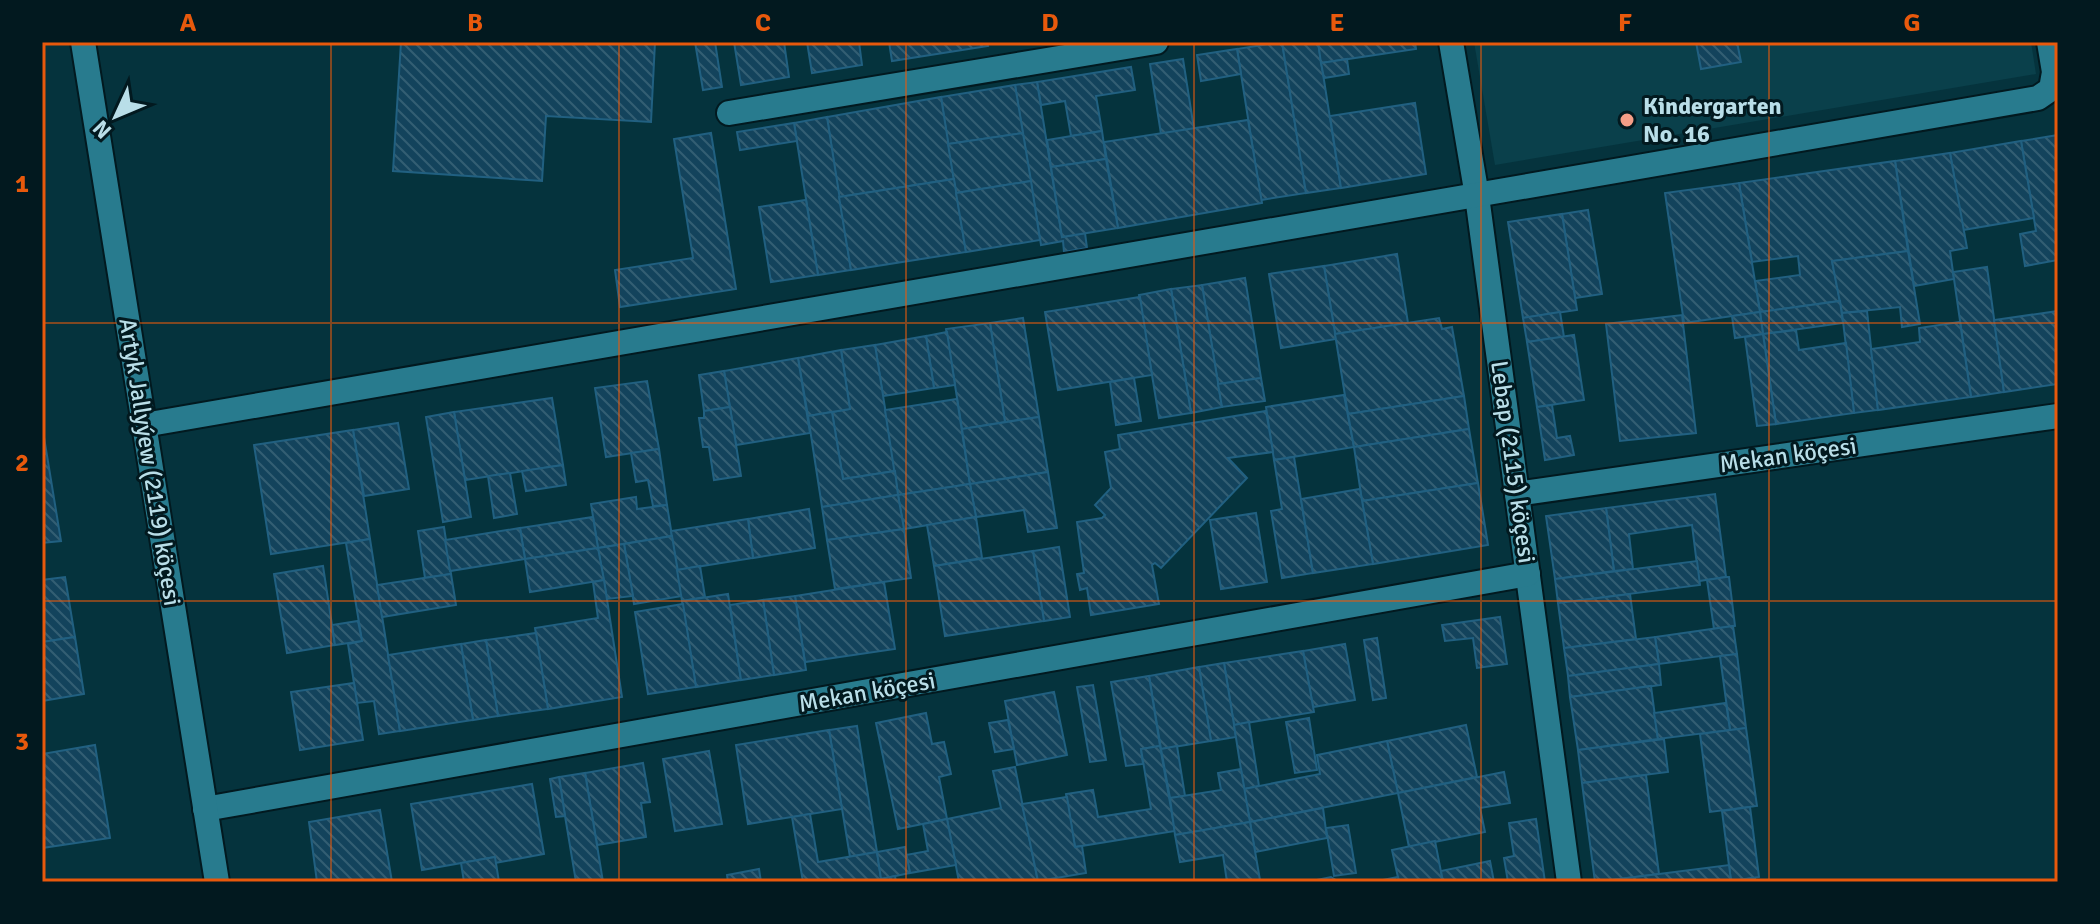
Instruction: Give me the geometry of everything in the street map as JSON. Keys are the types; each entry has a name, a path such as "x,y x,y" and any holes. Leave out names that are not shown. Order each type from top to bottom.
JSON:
{"street":[{"name":"Artyk Jallyýew (2119) köçesi","path":"83,42 217,882"},
{"path":"729,113 1156,42"},
{"name":"Lebap (2115) köçesi","path":"1451,42 1477,196 1569,882"},
{"path":"144,425 2038,98 2051,89 2054,72 2049,42"},
{"name":"Mekan köçesi","path":"1517,494 2058,416"},
{"name":"Mekan köçesi","path":"205,809 1528,574"}],"shaded area":[{"name":"Kindergarten No. 16","path":"1474,42 2031,42 2036,74 1495,165"}],"building":[{"path":"401,42 655,42 651,122 546,116 542,181 393,171"},
{"path":"695,42 715,42 722,87 703,90"},
{"path":"734,42 784,42 789,77 741,85"},
{"path":"807,42 859,42 862,65 812,73"},
{"path":"889,42 987,42 988,46 892,61"},
{"path":"1282,42 1306,193 1261,200 1237,49"},
{"path":"1282,42 1318,42 1341,188 1306,193"},
{"path":"1318,42 1415,42 1416,49 1321,63"},
{"path":"1696,42 1737,42 1741,62 1701,69"},
{"path":"1237,49 1241,74 1201,81 1197,55"},
{"path":"1183,59 1194,129 1161,134 1150,64"},
{"path":"1347,59 1349,74 1324,78 1321,63"},
{"path":"1131,67 1135,90 1096,96 1102,131 1071,136 1065,101 1041,105 1037,82"},
{"path":"1037,82 1062,237 1085,233 1087,248 1064,252 1063,241 1041,245 1015,85"},
{"path":"1015,85 1023,133 948,144 941,97"},
{"path":"941,97 954,179 839,197 827,117"},
{"path":"1415,103 1426,174 1341,188 1330,116"},
{"path":"827,117 851,270 818,275 794,123"},
{"path":"1248,120 1262,203 1118,228 1104,142"},
{"path":"794,123 797,141 740,150 737,132"},
{"path":"1102,131 1106,159 1051,167 1047,140"},
{"path":"711,133 736,289 620,307 615,270 693,258 674,139"},
{"path":"1023,133 1031,181 956,193 948,144"},
{"path":"2058,135 2058,260 2025,266 2020,234 2036,231 2021,141"},
{"path":"2021,141 2034,218 1963,230 1950,153"},
{"path":"1950,153 1967,248 1950,251 1954,279 1914,286 1895,161"},
{"path":"1106,159 1118,228 1062,237 1051,167"},
{"path":"1895,161 1908,251 1832,261 1840,301 1760,312 1755,281 1800,275 1798,256 1752,262 1739,183"},
{"path":"954,179 966,252 851,270 839,197"},
{"path":"1031,181 1040,240 966,252 956,193"},
{"path":"1739,183 1760,312 1684,323 1665,193"},
{"path":"806,200 818,275 771,282 759,207"},
{"path":"1588,210 1602,294 1575,298 1562,214"},
{"path":"1562,214 1577,310 1523,318 1508,222"},
{"path":"1908,251 1920,324 1902,327 1900,307 1842,313 1832,261"},
{"path":"1397,254 1408,323 1335,334 1324,266"},
{"path":"1324,266 1336,339 1281,348 1269,274"},
{"path":"1987,267 2004,392 1971,397 1953,272"},
{"path":"1245,278 1261,378 1218,384 1202,285"},
{"path":"1202,285 1222,407 1191,413 1171,289"},
{"path":"1171,289 1191,413 1159,418 1139,295"},
{"path":"1140,297 1152,375 1058,390 1045,312"},
{"path":"1840,301 1843,323 1763,334 1760,312"},
{"path":"1867,311 1878,410 1854,413 1842,313"},
{"path":"2058,311 2058,384 2004,392 1994,320"},
{"path":"1560,312 1564,337 1527,342 1523,318"},
{"path":"1760,312 1763,334 1735,338 1732,316"},
{"path":"1682,315 1696,433 1620,441 1606,324"},
{"path":"1023,318 1039,417 1005,422 990,323"},
{"path":"1439,318 1442,329 1452,327 1464,396 1348,414 1335,334"},
{"path":"1960,322 1971,397 1878,410 1871,349 1920,342 1919,328"},
{"path":"990,323 1005,422 962,429 946,329"},
{"path":"1796,330 1799,350 1846,343 1854,413 1776,424 1763,334"},
{"path":"947,332 955,385 934,388 926,336"},
{"path":"1763,334 1776,424 1757,426 1745,337"},
{"path":"1574,335 1584,400 1537,407 1527,342"},
{"path":"926,336 934,388 883,396 875,345"},
{"path":"875,345 895,471 843,479 832,412 850,409 841,350"},
{"path":"841,350 850,409 808,416 798,358"},
{"path":"798,358 810,433 736,445 724,371"},
{"path":"724,371 730,407 704,411 699,375"},
{"path":"1134,378 1141,421 1116,425 1110,382"},
{"path":"1261,378 1265,401 1222,407 1218,384"},
{"path":"647,381 659,449 606,457 595,388"},
{"path":"1344,395 1354,447 1274,460 1266,407"},
{"path":"1464,396 1469,429 1354,447 1348,414"},
{"path":"552,398 563,465 465,480 454,412"},
{"path":"957,399 970,484 898,495 885,410"},
{"path":"1552,405 1557,438 1570,436 1574,455 1545,460 1537,407"},
{"path":"730,407 741,476 714,480 709,447 703,447 699,418 704,418 704,411"},
{"path":"1266,411 1273,452 1228,458 1247,478 1161,568 1155,563 1152,565 1159,604 1091,615 1087,588 1080,590 1077,574 1084,573 1077,522 1105,515 1095,505 1111,488 1105,452 1120,449 1118,435"},
{"path":"454,412 471,517 443,522 426,417"},
{"path":"832,412 843,479 895,471 898,495 822,507 808,416"},
{"path":"1039,417 1048,472 970,484 962,429"},
{"path":"398,423 409,489 364,496 353,430"},
{"path":"42,425 61,541 42,543"},
{"path":"1469,429 1478,483 1362,501 1354,447"},
{"path":"353,430 370,539 271,554 254,445"},
{"path":"659,449 667,505 653,506 648,480 636,482 631,453"},
{"path":"1294,457 1313,573 1282,578 1271,511 1282,509 1274,460"},
{"path":"563,465 566,485 526,491 522,471"},
{"path":"1048,472 1057,528 1028,532 1024,510 976,517 970,484"},
{"path":"510,473 517,514 494,518 488,476"},
{"path":"1478,483 1488,545 1373,564 1362,501"},
{"path":"970,484 976,517 904,529 898,495"},
{"path":"1360,489 1373,564 1313,573 1301,499"},
{"path":"1715,494 1726,577 1699,581 1692,525 1629,534 1633,569 1614,571 1606,508"},
{"path":"898,495 904,529 827,540 822,507"},
{"path":"636,497 637,509 667,505 672,536 598,548 591,504"},
{"path":"1606,508 1614,571 1555,579 1546,516"},
{"path":"809,509 815,548 753,558 748,519"},
{"path":"1256,513 1267,582 1221,589 1210,520"},
{"path":"593,517 598,548 525,559 520,528"},
{"path":"976,517 982,558 934,566 927,525"},
{"path":"748,519 753,558 677,570 671,531"},
{"path":"444,527 451,574 425,578 418,531"},
{"path":"520,528 525,559 450,571 445,540"},
{"path":"904,529 911,578 835,589 827,540"},
{"path":"672,536 682,596 634,604 624,544"},
{"path":"370,539 400,731 379,734 374,701 357,703 348,644 362,641 346,543"},
{"path":"624,544 633,596 607,599 598,548"},
{"path":"1059,547 1070,617 1044,621 1033,551"},
{"path":"598,548 604,580 530,592 525,559"},
{"path":"1033,551 1044,621 945,636 934,566"},
{"path":"1697,561 1700,585 1558,603 1555,579"},
{"path":"323,566 335,645 287,653 274,574"},
{"path":"700,566 705,597 682,601 677,570"},
{"path":"451,574 456,605 382,617 377,585"},
{"path":"65,577 75,637 42,642 42,580"},
{"path":"1729,577 1735,626 1714,629 1707,580"},
{"path":"604,580 622,697 548,709 535,628 598,618 593,582"},
{"path":"884,582 895,649 805,662 795,596"},
{"path":"728,594 741,680 696,687 682,601"},
{"path":"1630,594 1636,639 1564,648 1558,603"},
{"path":"795,596 806,670 774,675 763,600"},
{"path":"763,600 774,675 741,680 730,605"},
{"path":"683,604 696,687 648,694 635,612"},
{"path":"1500,617 1507,664 1477,668 1473,638 1445,641 1442,625"},
{"path":"358,621 362,641 335,645 332,625"},
{"path":"1733,626 1737,654 1659,664 1655,637"},
{"path":"536,633 548,709 498,716 486,640"},
{"path":"75,637 84,694 42,701 42,642"},
{"path":"1655,637 1659,664 1568,676 1564,648"},
{"path":"1377,638 1386,698 1373,700 1364,640"},
{"path":"486,640 498,716 473,720 461,644"},
{"path":"461,644 473,720 400,731 388,655"},
{"path":"1345,644 1355,700 1313,707 1303,651"},
{"path":"1303,651 1314,712 1234,725 1224,663"},
{"path":"1737,654 1746,728 1730,730 1720,656"},
{"path":"1224,663 1236,737 1211,741 1199,667"},
{"path":"1659,664 1661,685 1570,697 1568,676"},
{"path":"1199,667 1211,741 1161,749 1149,676"},
{"path":"1149,676 1160,746 1141,749 1143,764 1126,766 1111,682"},
{"path":"354,683 363,740 300,750 291,692"},
{"path":"1093,685 1106,760 1090,762 1077,687"},
{"path":"1651,686 1658,739 1578,750 1570,697"},
{"path":"1054,692 1067,755 1017,765 1005,701"},
{"path":"1726,703 1730,730 1658,739 1654,713"},
{"path":"926,713 932,744 944,742 951,774 939,777 947,819 898,829 876,723"},
{"path":"1309,718 1317,770 1295,773 1286,722"},
{"path":"1008,720 1014,749 995,752 989,723"},
{"path":"1249,722 1259,786 1244,789 1234,725"},
{"path":"1466,725 1477,777 1398,793 1387,741"},
{"path":"857,726 877,852 850,857 829,730"},
{"path":"1746,728 1757,806 1710,812 1700,734"},
{"path":"829,730 842,809 748,824 736,745"},
{"path":"1664,739 1668,772 1582,783 1578,750"},
{"path":"1387,741 1398,793 1250,822 1244,789 1320,774 1317,755"},
{"path":"95,745 110,838 42,848 42,754"},
{"path":"1160,746 1175,831 1075,847 1066,794 1093,790 1098,817 1151,809 1141,749"},
{"path":"1177,746 1185,796 1170,798 1161,749"},
{"path":"709,751 722,824 675,831 663,759"},
{"path":"643,763 650,802 641,803 646,837 597,845 585,773"},
{"path":"1015,767 1038,882 959,882 947,819 1001,808 993,771"},
{"path":"1241,769 1250,822 1175,835 1170,798 1221,790 1218,773"},
{"path":"1504,772 1510,803 1480,808 1485,832 1409,847 1398,793"},
{"path":"585,773 603,882 576,882 565,816 559,777"},
{"path":"1646,775 1659,874 1595,882 1582,783"},
{"path":"559,777 565,816 556,817 550,779"},
{"path":"532,784 544,854 495,863 495,857 422,870 411,804"},
{"path":"1067,797 1075,847 1082,846 1086,873 1038,881 1022,804"},
{"path":"1750,807 1759,877 1731,881 1722,811"},
{"path":"1323,808 1327,838 1255,852 1250,822"},
{"path":"380,810 392,882 317,882 309,822"},
{"path":"810,814 818,862 877,852 881,879 803,882 792,817"},
{"path":"947,819 956,865 910,873 906,855 928,851 923,824"},
{"path":"1536,819 1545,882 1508,882 1504,858 1514,856 1509,823"},
{"path":"1250,822 1260,880 1227,882 1223,855 1180,862 1175,835"},
{"path":"1348,825 1356,873 1334,876 1326,828"},
{"path":"1435,841 1443,882 1399,882 1392,850"},
{"path":"905,847 910,873 881,879 877,852"},
{"path":"495,857 499,882 464,882 461,863"},
{"path":"1490,861 1494,882 1443,882 1441,871"},
{"path":"1729,865 1731,881 1595,882 1659,874"},
{"path":"759,869 761,882 728,882 727,875"},
{"path":"895,876 896,882 882,882 881,879"},
{"path":"1331,877 1339,882 1307,882"},
{"path":"1398,877 1399,882 1373,882"},
{"path":"1755,878 1755,882 1724,882 1731,881"}],"place":[{"name":"Kindergarten No. 16","path":"1627,120"}]}
